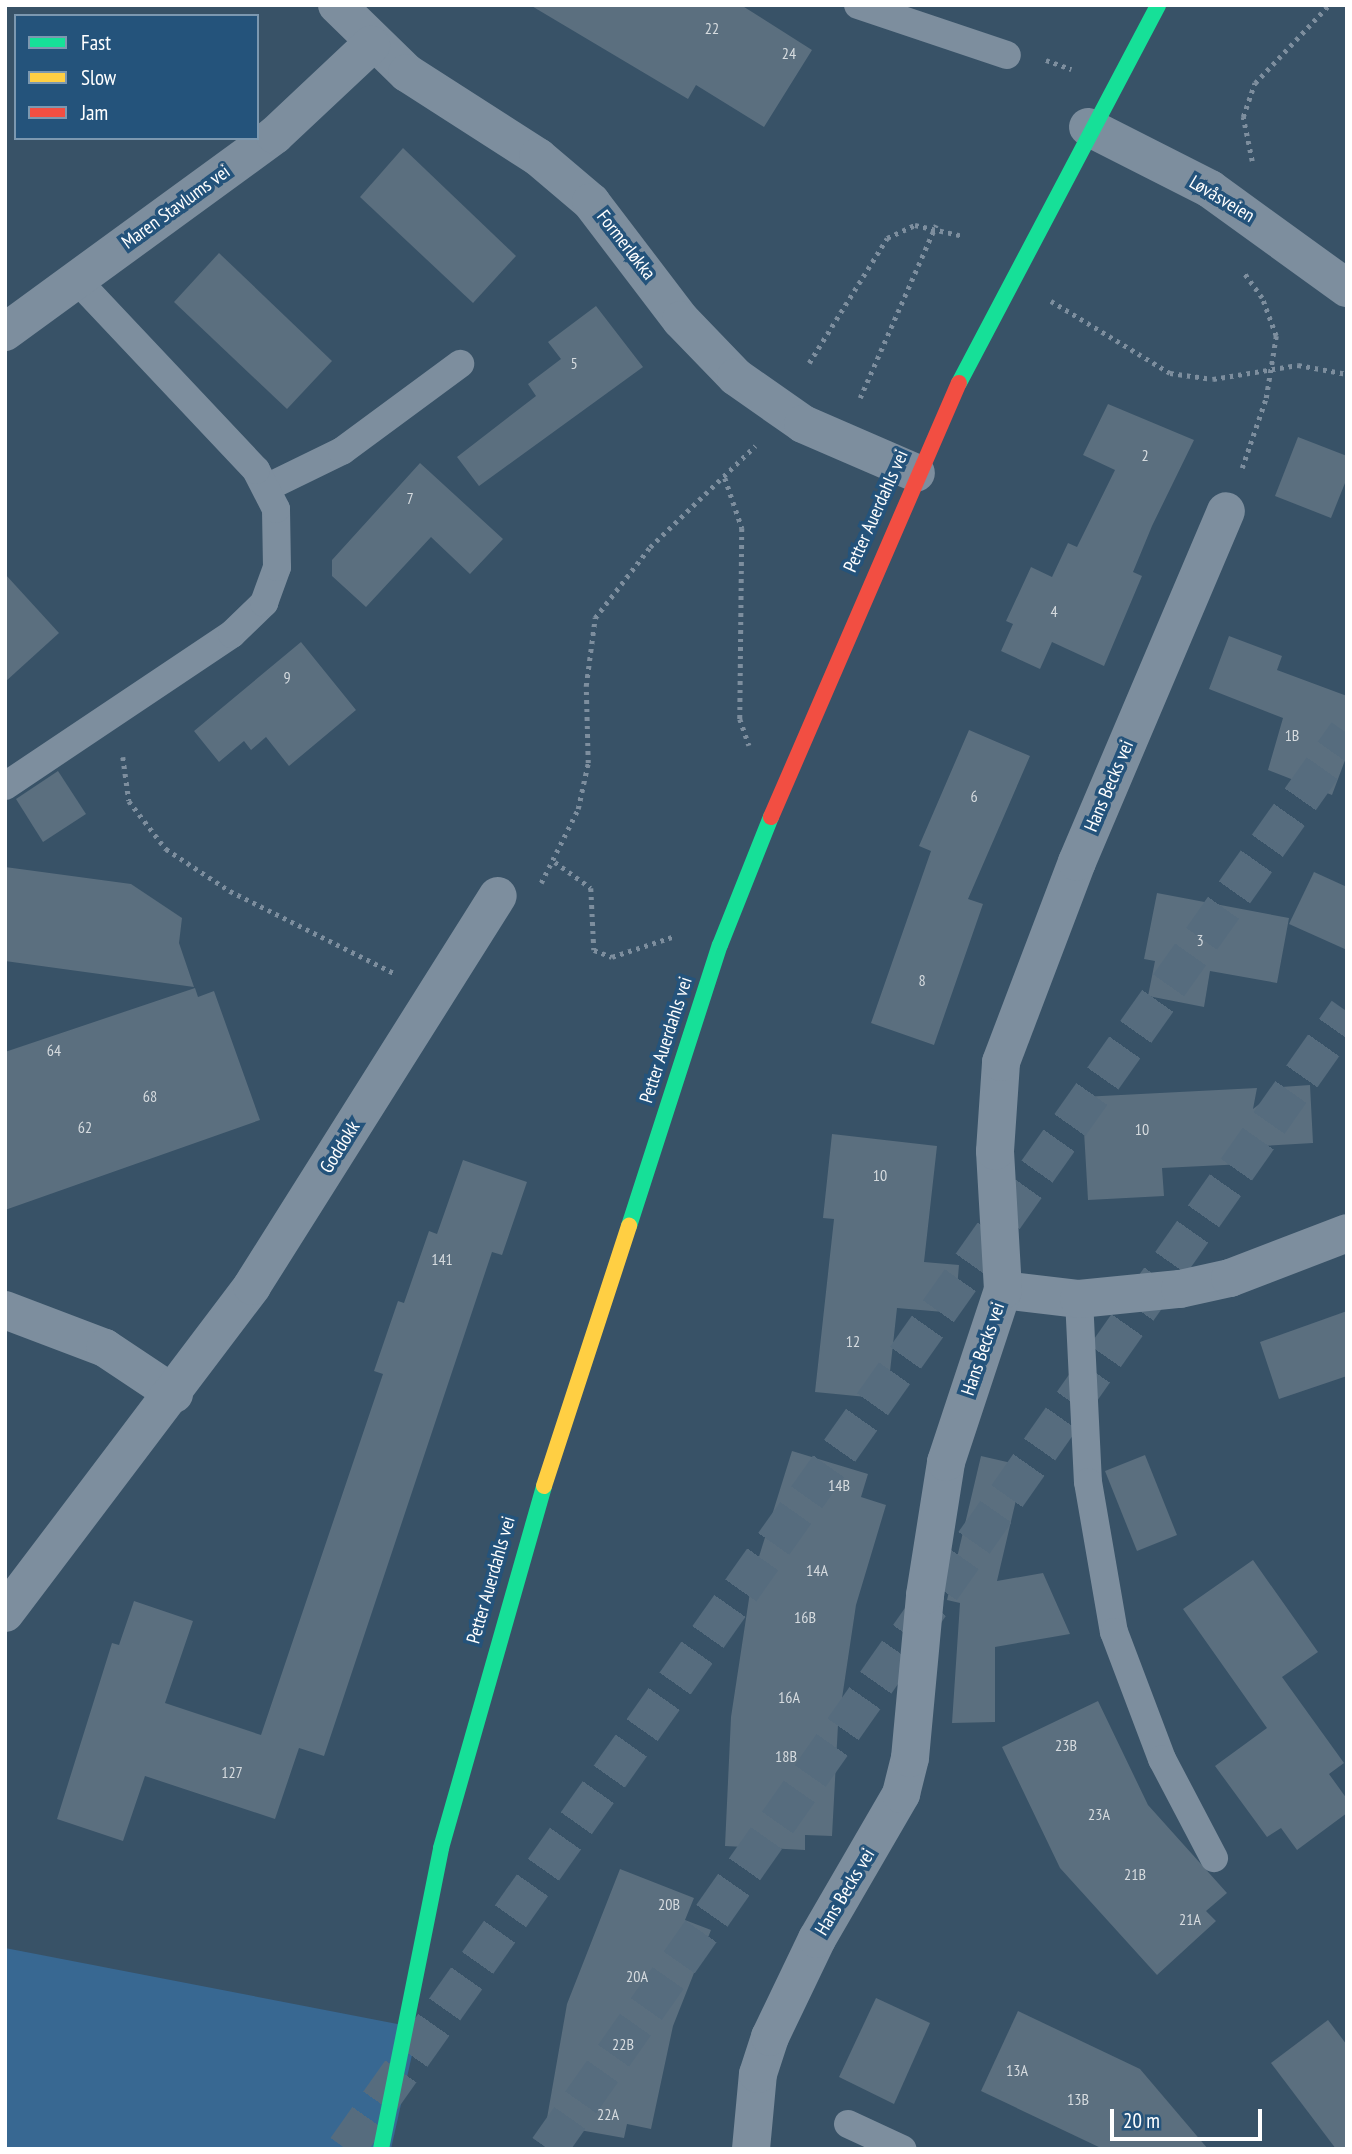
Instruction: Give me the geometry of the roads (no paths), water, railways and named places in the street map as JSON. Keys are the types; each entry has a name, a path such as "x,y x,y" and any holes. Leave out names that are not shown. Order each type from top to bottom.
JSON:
{"street":[{"name":"Formerløkka","path":"337,5 371,45 438,97 567,180 612,223 681,320 736,377 803,424 916,473"},
{"name":"Petter Auerdahls vei","path":"382,2149 441,1848 500,1624 542,1476 720,946 787,776 916,473 1088,127 1158,5"},
{"name":"Maren Stavlums vei","path":"5,332 275,135 371,45"},
{"name":"Løvåsveien","path":"1088,127 1244,210 1347,288"},
{"name":"Hans Becks vei","path":"751,2149 758,2074 770,2037 817,1939 901,1794 946,1462 1003,1290 995,1151 1001,1062 1077,862 1226,511"},
{"name":"Goddokk","path":"5,1614 174,1394 252,1286 498,895"},
{"path":"1003,1290 1079,1299 1230,1278 1347,1233"},
{"path":"5,1310 71,1332 174,1394"}],"lane":[{"path":"858,5 1007,55"},
{"path":"5,786 232,634 264,603 277,567 278,535 266,488 76,279"},
{"path":"266,488 342,451 460,364"},
{"path":"1079,1299 1088,1482 1114,1632 1162,1759 1214,1858"},
{"path":"848,2124 902,2149"}],"tunnel":[{"path":"346,2149 1347,733"},
{"path":"548,2149 1347,1012"}]}
